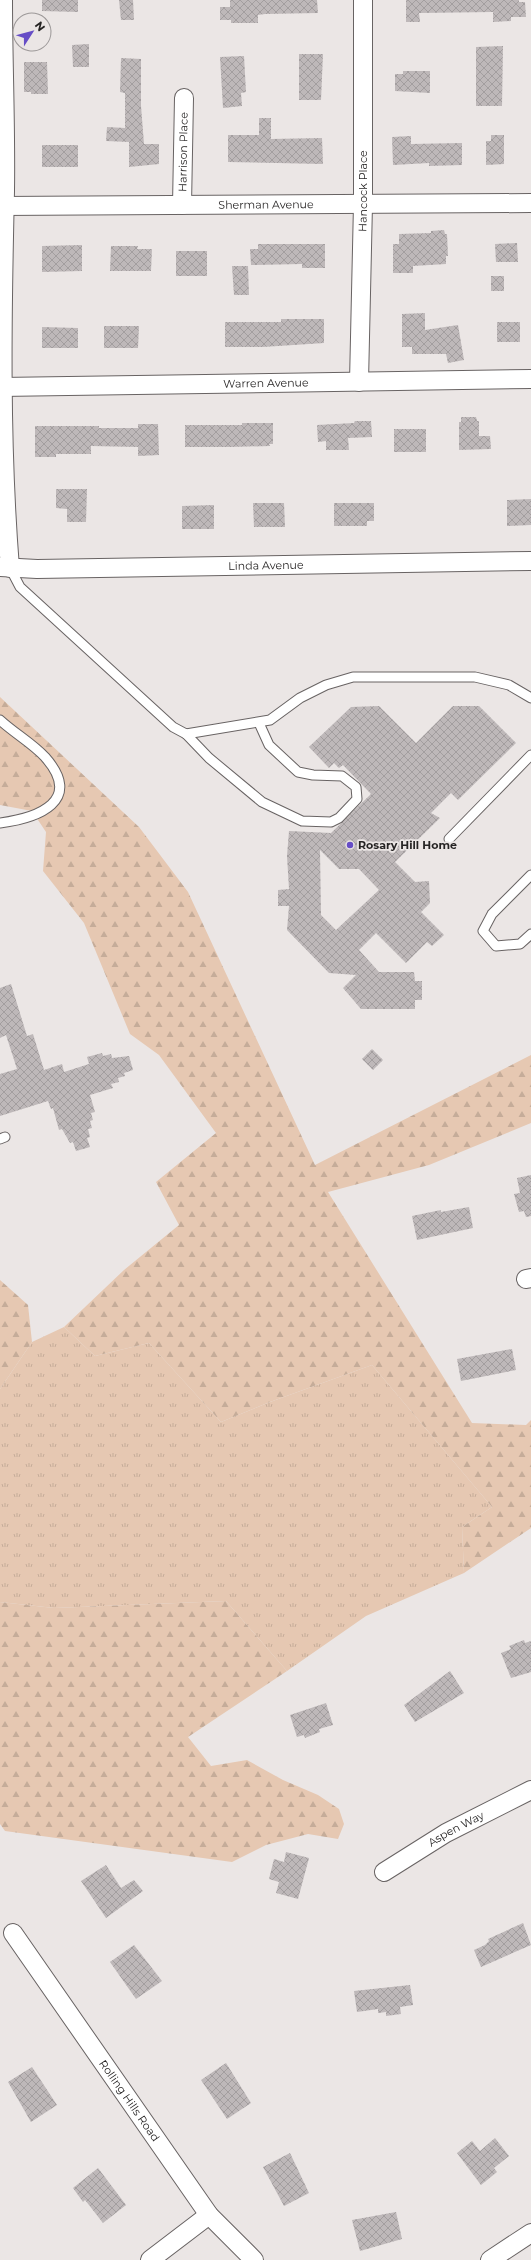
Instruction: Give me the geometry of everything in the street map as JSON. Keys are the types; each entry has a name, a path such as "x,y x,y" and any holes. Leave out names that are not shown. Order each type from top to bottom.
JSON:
{"street":[{"path":"2,0 1,387 5,568"},
{"name":"Hancock Place","path":"359,382 363,204 363,0"},
{"name":"Harrison Place","path":"182,205 184,98"},
{"name":"Sherman Avenue","path":"2,206 531,203"},
{"name":"Warren Avenue","path":"1,387 531,379"},
{"name":"Linda Avenue","path":"5,568 531,561"},
{"name":"Aspen Way","path":"384,1872 446,1833 531,1790"},
{"name":"Rolling Hills Road","path":"13,1933 209,2215 254,2260"},
{"path":"150,2260 209,2215"},
{"path":"490,2260 531,2233"}],"lane":[{"path":"5,568 25,592 173,727 186,734 209,758 262,802 302,822 331,822 340,818 357,799 356,787 342,776 313,775 298,772 269,745 259,723"},
{"path":"186,734 270,720 300,698 326,685 353,677 475,677 509,685 531,698"},
{"path":"0,720 45,757 60,782 59,796 50,808 32,817 0,823"},
{"path":"449,839 531,755"},
{"path":"531,875 492,914 483,931 496,946 520,944 531,934"}],"green space":[{"path":"0,697 139,827 188,892 315,1165 531,1055 531,1123 429,1165 328,1192 472,1423 526,1425 531,1420 531,1528 464,1573 462,1527 492,1507 372,1365 270,1402 221,1422 149,1343 95,1356 64,1327 124,1270 179,1225 156,1182 216,1133 159,1055 130,1034 84,923 43,871 46,832 32,811 0,805"},
{"path":"0,1280 28,1305 32,1342 0,1389"},
{"path":"64,1327 95,1356 149,1343 221,1422 270,1402 372,1365 492,1507 462,1527 464,1573 366,1616 287,1671 226,1601 54,1608 0,1602 0,1389 32,1342"},
{"path":"226,1601 287,1671 188,1737 211,1766 247,1760 283,1780 318,1795 339,1809 344,1824 338,1839 308,1834 266,1845 232,1862 5,1831 0,1824 0,1602 54,1608"}],"building":[{"path":"42,0 78,0 78,12 42,11"},
{"path":"119,0 133,0 134,20 121,20"},
{"path":"230,0 317,0 318,13 265,14 258,15 258,23 231,23 231,20 220,20 220,7 230,7"},
{"path":"406,0 519,0 519,2 525,2 526,17 511,17 511,21 493,22 493,12 419,13 420,22 406,22"},
{"path":"89,44 89,67 73,67 72,45"},
{"path":"503,46 502,106 476,106 476,47"},
{"path":"299,54 323,54 321,100 299,100"},
{"path":"244,56 246,92 241,93 242,106 223,108 220,57"},
{"path":"121,58 141,59 141,106 144,144 159,144 159,164 129,167 129,142 106,141 107,127 125,128 125,93 120,92"},
{"path":"24,62 47,62 48,94 31,94 31,92 24,92"},
{"path":"403,71 430,71 430,93 395,91 395,74 403,74"},
{"path":"259,118 271,118 271,139 322,138 323,164 228,162 228,135 259,135"},
{"path":"491,135 504,135 504,164 486,165 486,141 491,141"},
{"path":"411,136 411,144 462,143 462,165 429,166 429,163 393,165 392,137"},
{"path":"42,145 78,145 78,167 42,167"},
{"path":"444,230 445,234 447,234 448,256 446,256 446,264 413,266 413,273 393,273 393,244 399,244 399,234 431,233 431,231"},
{"path":"517,243 518,262 496,262 495,244"},
{"path":"258,244 325,244 325,268 302,268 302,264 251,265 250,249 258,249"},
{"path":"82,245 82,271 42,272 42,246"},
{"path":"111,246 138,246 137,249 152,249 151,271 110,271"},
{"path":"176,251 207,251 207,276 176,276"},
{"path":"232,266 248,266 249,295 234,295"},
{"path":"491,276 504,276 504,291 491,291"},
{"path":"425,313 425,330 458,325 464,360 448,363 446,354 412,354 412,347 402,347 402,314"},
{"path":"281,319 324,319 324,343 263,347 225,347 225,322 281,322"},
{"path":"497,322 520,322 520,342 497,342"},
{"path":"104,326 139,326 138,348 104,348"},
{"path":"42,327 78,328 78,348 42,348"},
{"path":"461,417 476,417 477,421 479,421 479,436 490,436 491,449 459,450 459,422 461,422"},
{"path":"355,421 371,421 372,437 348,438 349,450 326,450 326,441 318,442 317,425 354,423"},
{"path":"242,423 273,423 273,444 269,444 270,446 185,447 185,425 242,425"},
{"path":"138,424 158,424 159,455 138,456 138,447 91,446 91,454 56,454 56,457 35,457 35,426 99,426 99,428 138,428"},
{"path":"394,429 426,429 426,452 394,452"},
{"path":"56,489 87,489 86,522 67,522 67,509 56,508"},
{"path":"531,499 531,525 507,526 507,500"},
{"path":"253,503 284,503 285,527 254,527"},
{"path":"334,503 374,503 374,521 367,521 367,526 334,526"},
{"path":"214,505 214,529 182,529 182,506"},
{"name":"Rosary Hill Home","path":"379,706 416,743 453,706 479,706 516,743 458,800 451,793 431,813 440,818 395,862 415,882 429,881 430,903 421,912 444,935 432,946 427,942 406,963 376,933 359,950 379,972 414,972 415,981 422,981 422,1000 415,1000 415,1009 361,1009 343,988 356,975 329,973 287,930 289,906 278,906 278,890 289,889 287,856 289,831 331,833 371,794 343,765 339,768 334,763 329,768 309,747 351,707","holes":["320,850 339,869 359,869 379,890 336,930 321,915"]},
{"path":"11,984 27,1036 33,1034 44,1070 62,1064 64,1072 89,1064 87,1057 102,1053 103,1056 111,1054 112,1058 129,1056 133,1070 124,1073 125,1076 118,1078 119,1082 111,1084 113,1088 90,1095 95,1112 91,1113 93,1120 90,1121 92,1128 88,1129 90,1137 87,1138 90,1147 76,1151 73,1142 70,1143 62,1129 59,1130 53,1108 51,1109 48,1101 0,1116 0,1074 17,1069 6,1035 0,1038 0,988"},
{"path":"372,1049 383,1060 373,1070 362,1059"},
{"path":"531,1175 531,1216 526,1217 524,1211 519,1212 514,1194 520,1193 517,1178"},
{"path":"469,1207 473,1228 417,1240 412,1216 441,1210 441,1212"},
{"path":"512,1349 516,1370 461,1381 457,1359"},
{"path":"524,1640 525,1643 531,1641 531,1672 511,1678 501,1653 511,1649 509,1646"},
{"path":"450,1671 464,1693 415,1722 404,1705"},
{"path":"326,1703 333,1725 319,1729 320,1732 305,1738 304,1735 297,1737 290,1715"},
{"path":"286,1852 309,1858 298,1899 276,1893 279,1882 269,1879 274,1859 284,1862"},
{"path":"106,1865 121,1888 134,1880 143,1891 106,1918 81,1881"},
{"path":"523,1923 531,1945 481,1967 474,1950 485,1945 489,1941 488,1939"},
{"path":"134,1945 162,1981 136,1999 110,1962"},
{"path":"410,1985 413,2005 400,2007 401,2014 386,2016 386,2012 378,2013 378,2009 357,2012 354,1991"},
{"path":"226,2063 251,2103 227,2119 201,2080"},
{"path":"32,2067 57,2105 31,2122 8,2082"},
{"path":"495,2138 509,2156 494,2168 497,2172 481,2185 457,2153 472,2141 480,2151"},
{"path":"290,2153 309,2193 284,2206 263,2167"},
{"path":"98,2168 126,2205 103,2223 85,2200 83,2202 73,2188"},
{"path":"396,2212 402,2239 360,2251 352,2220"}],"place":[{"name":"Rosary Hill Home","path":"350,845"}]}
